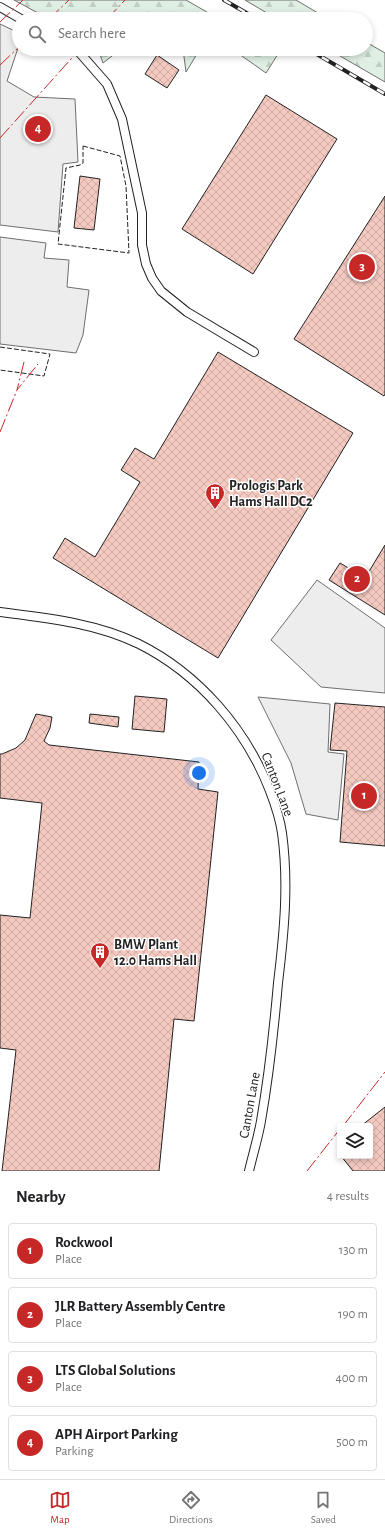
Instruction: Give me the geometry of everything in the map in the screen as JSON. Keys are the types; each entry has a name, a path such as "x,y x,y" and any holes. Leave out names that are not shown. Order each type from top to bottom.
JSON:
{"street":[{"path":"0,7 12,14"},
{"path":"82,56 107,84 122,119 142,213 142,245 146,264 152,278 161,291 187,312 254,352"},
{"name":"Canton Lane","path":"0,612 40,617 77,624 111,633 138,644 166,660 203,688 233,723 248,744 262,771 275,805 282,831 286,885 286,910 271,1055 261,1123 249,1171"}],"green space":[{"path":"14,0 186,0 207,12 36,12"},
{"path":"245,0 296,0 316,12 265,12"},
{"path":"373,46 385,53 385,82 340,56 373,56"},
{"path":"100,56 112,56 103,63"},
{"path":"184,56 196,56 186,72"},
{"path":"242,56 277,56 266,73"}],"shaded area":[{"path":"0,24 12,30 12,56 15,56 7,81 34,97 75,99 78,162 63,164 58,232 0,225"},
{"path":"0,237 46,243 44,258 69,260 67,287 89,290 83,335 76,353 0,344"},
{"path":"317,580 385,628 385,693 321,687 271,640"},
{"path":"258,697 330,704 328,752 344,754 338,820 306,814 291,763"}],"building":[{"path":"156,56 179,70 167,88 145,74"},
{"path":"266,95 337,139 253,274 182,229"},
{"path":"80,176 100,179 94,230 74,228"},
{"path":"385,196 385,394 384,396 294,339"},
{"name":"Prologis Park Hams Hall DC2","path":"218,352 353,433 218,658 53,558 65,538 95,557 140,482 121,470 135,448 154,459"},
{"path":"385,545 385,615 329,580 340,563 365,578"},
{"path":"135,696 167,699 164,732 132,729"},
{"path":"335,703 385,707 385,846 340,842 347,751 330,750"},
{"name":"BMW Plant 12.0 Hams Hall","path":"36,714 52,717 50,728 44,741 49,745 199,762 198,789 218,792 194,1021 174,1019 159,1171 2,1171 16,1050 0,1048 0,915 30,918 42,803 0,798 0,754 16,748 25,740"},
{"path":"90,714 119,717 118,727 89,723"},
{"path":"385,1107 385,1171 353,1171 343,1159 373,1159 373,1123 365,1123"}],"railway":[{"path":"224,0 245,12"},
{"path":"320,56 385,94"}],"fence":[{"path":"83,146 120,156 126,186 129,253 58,244 66,168 83,163 83,146"},
{"path":"0,347 50,354 44,376 0,370"}],"power":[{"path":"0,22 23,0"},
{"path":"56,12 69,0"},
{"path":"114,12 125,0"},
{"path":"0,65 12,54"},
{"path":"0,138 74,56"},
{"path":"24,362 17,390 38,364"},
{"path":"0,432 17,390"},
{"path":"345,1123 385,1072"},
{"path":"307,1171 337,1133"}],"place":[{"name":"APH Airport Parking","path":"38,129"},
{"name":"LTS Global Solutions","path":"362,267"},
{"name":"Prologis Park Hams Hall DC2","path":"215,510"},
{"name":"JLR Battery Assembly Centre","path":"357,579"},
{"name":"Rockwool","path":"364,796"},
{"name":"BMW Plant 12.0 Hams Hall","path":"100,969"}]}
